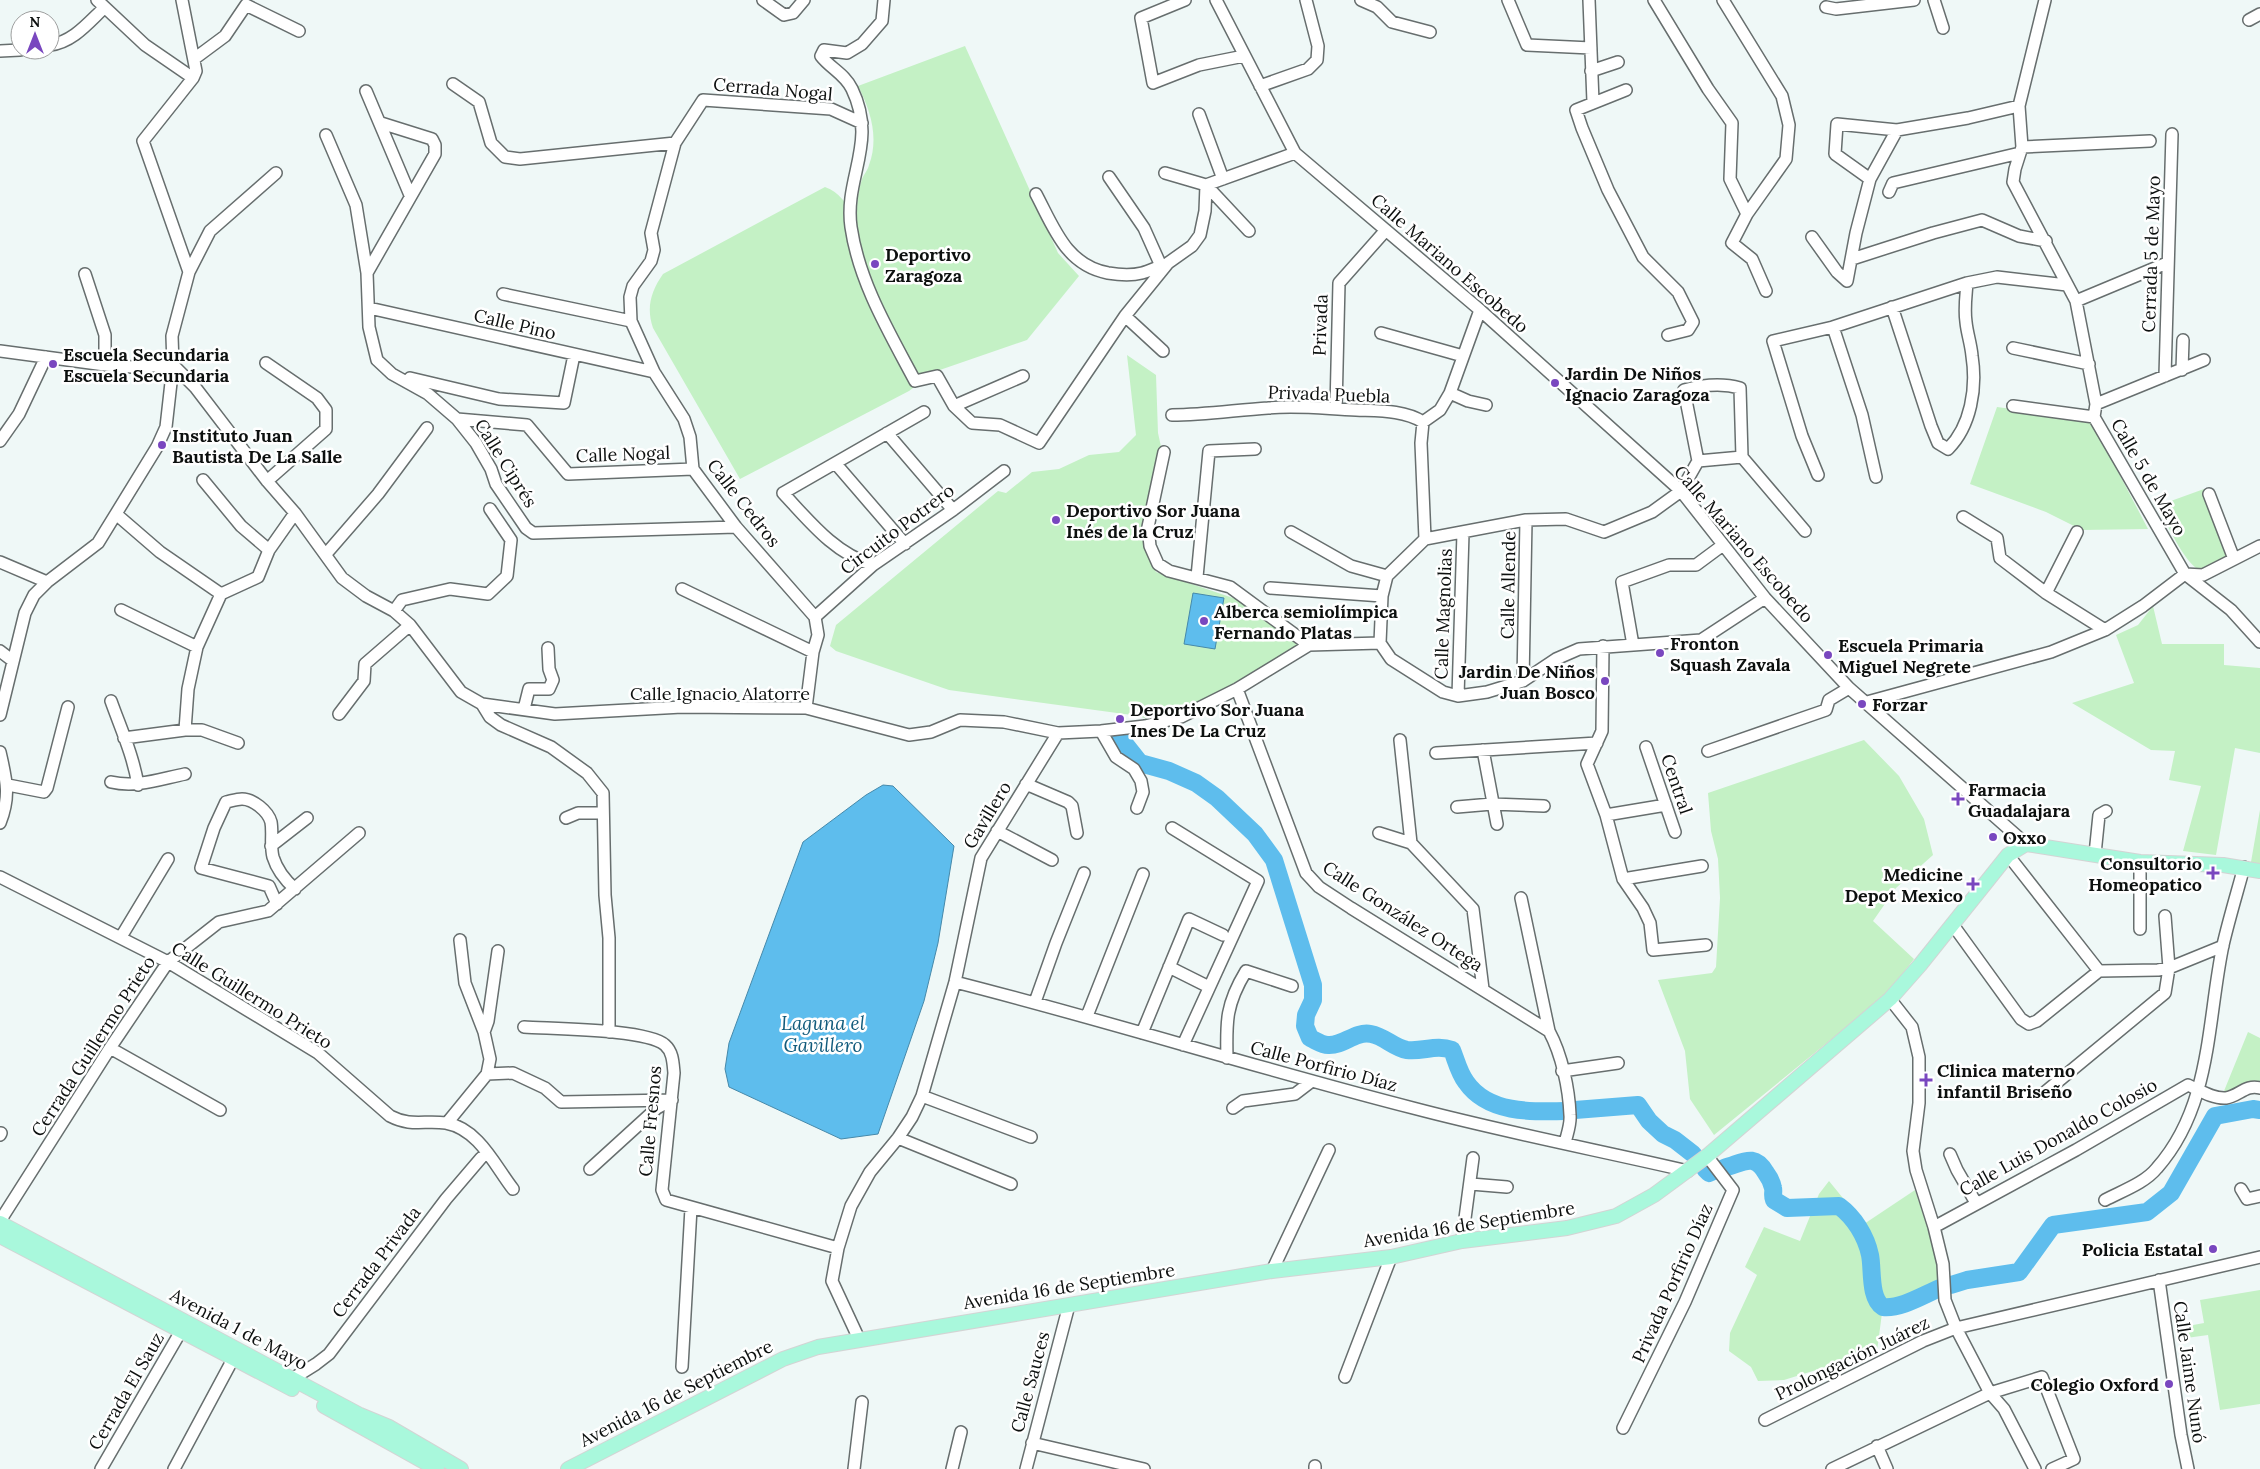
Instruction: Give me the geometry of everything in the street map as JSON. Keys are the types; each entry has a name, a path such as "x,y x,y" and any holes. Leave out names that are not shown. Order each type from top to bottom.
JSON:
{"main road":[{"path":"2026,844 2140,862 2244,867 2260,871"},
{"name":"Avenida 16 de Septiembre","path":"568,1469 783,1359 818,1347 1272,1271 1391,1256 1462,1241 1566,1228 1616,1216 1654,1195 1707,1156 1890,999 1953,925 2008,855 2026,844"},
{"name":"Avenida 1 de Mayo","path":"0,1222 360,1415 389,1427 455,1468"},
{"name":"Avenida 1 de Mayo","path":"0,1236 437,1469"}],"street":[{"path":"182,0 196,71 193,78 143,141 189,272"},
{"path":"763,0 784,15 793,13 804,0"},
{"path":"884,0 882,21 862,44 847,53 824,50 821,56 825,62 843,76 852,88 862,123 862,138 852,190 851,215 856,252 882,318 914,380 938,376 954,406 972,423 1000,425 1039,443 1125,316 1164,264"},
{"path":"1185,0 1141,18 1153,83 1199,65 1244,56"},
{"name":"Calle Mariano Escobedo","path":"1216,0 1295,153 1480,310 1681,491 1766,598 1849,688 2026,844"},
{"path":"1260,86 1308,69 1317,60 1318,46 1306,0"},
{"path":"1361,0 1377,7 1392,22 1430,32"},
{"path":"1508,0 1527,45 1590,48"},
{"path":"1589,0 1593,102"},
{"path":"1654,0 1708,89 1732,123 1730,179 1747,214"},
{"path":"1723,0 1782,96 1789,125 1786,158 1747,214 1732,243 1752,259 1766,291"},
{"path":"1826,7 1836,9 1914,0"},
{"path":"1934,0 1943,28"},
{"path":"1870,178 1835,154 1837,124 1897,130 1968,118 2019,106 2046,0"},
{"path":"60,42 77,34 100,4 145,45 193,78"},
{"path":"194,59 225,36 246,6 298,32"},
{"path":"2249,20 2260,14"},
{"path":"1591,71 1618,62"},
{"path":"453,84 479,102 492,143 504,157 520,159 675,143"},
{"path":"1626,90 1576,110 1608,190 1643,257 1678,292 1693,322 1688,330 1668,335"},
{"path":"366,91 410,195"},
{"name":"Cerrada Nogal","path":"654,372 631,321 630,297 634,286 651,261 654,250 651,233 675,143 700,103 708,99 831,109 862,123"},
{"name":"Calle 5 de Mayo","path":"2019,106 2021,150 2015,169 2014,182 2076,301 2096,404 2094,417 2185,574 2231,610 2260,642"},
{"path":"1199,114 1223,179"},
{"path":"367,273 435,154 435,145 432,139 381,123"},
{"path":"1812,237 1837,272 1847,281 1856,233 1870,178 1897,130"},
{"name":"Cerrada 5 de Mayo","path":"2165,376 2172,134"},
{"name":"Calle Ciprés","path":"326,135 356,205 367,273 372,344 377,360 392,374 428,394 457,419 485,458 496,484 526,528 533,533 736,527"},
{"path":"1890,192 1893,183 2021,150 2150,141"},
{"path":"1206,185 1295,153"},
{"path":"0,715 25,613 34,595 47,582 98,543 157,447 166,427 173,366 172,336 189,272 210,231 276,173"},
{"path":"1165,173 1206,185 1249,231"},
{"path":"1109,177 1144,228 1164,264"},
{"path":"1036,194 1060,241 1072,256 1082,264 1104,272 1124,276 1143,273 1182,255 1200,235 1206,210 1206,185"},
{"path":"1852,258 1933,232 1982,220 2019,236 2046,241"},
{"name":"Privada","path":"1336,408 1339,283 1386,230"},
{"path":"2076,301 2167,263"},
{"path":"85,274 105,335 105,365"},
{"path":"1818,475 1802,436 1773,341 1833,326 1967,283 1997,277 2067,285"},
{"path":"1892,307 1931,426 1938,443 1948,449 1958,440 1968,416 1974,382 1972,357 1965,321 1967,283"},
{"path":"503,294 631,321"},
{"name":"Calle Pino","path":"369,308 654,372"},
{"path":"1425,539 1421,443 1423,422 1440,410 1450,393 1480,310"},
{"path":"1125,316 1164,351"},
{"path":"1833,326 1862,415 1876,477"},
{"path":"1381,332 1463,356"},
{"path":"2182,340 2182,370"},
{"path":"2013,348 2089,364"},
{"path":"0,351 105,365 132,367 173,366"},
{"path":"392,374 499,399 564,403 574,355"},
{"path":"0,441 20,414 46,357"},
{"path":"2096,404 2204,360"},
{"path":"266,363 317,398 326,410 326,429 267,480"},
{"name":"Calle Ignacio Alatorre","path":"173,366 195,387 295,513 342,578 366,596 394,611 410,626 461,692 482,704 555,714 682,707 806,708 909,735 931,732 960,720 1004,722 1058,733 1144,726 1180,717 1237,689 1309,645 1380,643"},
{"name":"Calle Cedros","path":"654,372 684,419 690,437 693,469 736,527 815,617"},
{"path":"954,406 1023,376"},
{"path":"1766,598 1701,640 1579,649 1556,659 1524,681 1487,692 1458,696 1443,692 1391,659 1380,643 1382,596 1387,576 1425,539 1526,520 1566,519 1604,532 1652,512 1681,491 1698,462 1684,390 1695,387 1728,385 1740,388 1742,457 1805,531"},
{"path":"1450,393 1468,401 1486,405"},
{"path":"2013,406 2094,417"},
{"name":"Privada Puebla","path":"1172,415 1214,414 1269,408 1336,408 1412,415 1423,422"},
{"path":"873,565 856,560 826,539 783,493 924,412"},
{"name":"Calle Nogal","path":"457,419 527,425 568,474 693,469"},
{"path":"326,554 378,494 427,428"},
{"path":"887,433 952,510"},
{"path":"1197,577 1209,451 1255,449"},
{"path":"1164,452 1148,527 1150,546 1158,564 1168,571 1197,577 1230,588 1309,645"},
{"name":"Calle Mariano Escobedo","path":"1698,462 1742,457"},
{"path":"836,464 905,544"},
{"name":"Circuito Potrero","path":"815,617 873,565 905,544 1004,471"},
{"path":"203,480 241,526 269,550"},
{"path":"2209,494 2234,559"},
{"path":"394,611 402,600 450,589 488,594 507,576 511,540 490,509"},
{"path":"185,730 188,690 197,646 221,594 258,576 269,550 295,513"},
{"path":"116,514 160,552 221,594"},
{"path":"1963,517 1997,538 2000,558 2046,593 2105,630"},
{"name":"Calle Allende","path":"1524,681 1526,520"},
{"path":"1291,532 1351,566 1387,576"},
{"path":"2046,593 2077,532"},
{"name":"Calle Magnolias","path":"1458,696 1463,533"},
{"path":"1633,645 1622,582 1669,565 1696,565 1723,545"},
{"path":"1867,702 2051,652 2105,630 2143,606 2185,574 2203,575 2260,546"},
{"path":"0,562 47,582"},
{"path":"1270,588 1382,596"},
{"path":"682,589 813,652"},
{"path":"121,610 197,646"},
{"path":"806,708 813,652 818,635 815,617"},
{"path":"339,714 364,681 365,664 410,626"},
{"path":"1603,646 1602,731 1587,764 1606,814 1623,879 1643,908 1650,923 1653,950 1706,945"},
{"path":"524,710 529,689 549,690 553,680 549,669 548,648"},
{"path":"0,651 13,661"},
{"path":"1708,751 1826,710 1829,700 1849,688"},
{"name":"Calle González Ortega","path":"1237,689 1306,873 1319,887 1549,1031"},
{"path":"111,701 124,738 134,759 138,784"},
{"path":"482,704 490,717 501,726 551,746 587,773 603,793 602,813 609,938 609,1032"},
{"path":"8,785 44,792 47,788 68,707"},
{"path":"124,738 185,730 202,730 238,743"},
{"path":"1100,730 1116,757 1134,769 1141,781 1143,792 1138,808"},
{"name":"Gavillero","path":"859,1339 832,1281 838,1248 851,1206 870,1172 898,1138 912,1117 922,1096 955,982 981,858 1058,733"},
{"path":"1400,740 1411,843"},
{"path":"1436,753 1597,743"},
{"name":"Central","path":"1646,747 1675,832"},
{"path":"1483,750 1497,824"},
{"path":"0,752 8,785 6,808 0,823"},
{"path":"111,782 123,785 138,784 185,774"},
{"path":"1026,784 1068,802 1072,806 1076,833"},
{"path":"277,904 269,886 201,868 214,828 226,802 243,799 259,806 266,812 271,822 271,846 274,860 281,874 294,889"},
{"path":"1457,807 1492,804 1544,806"},
{"path":"1606,814 1666,805"},
{"path":"2095,854 2099,815 2106,810"},
{"path":"566,818 578,813 602,813"},
{"path":"271,846 307,818"},
{"path":"1172,828 1258,881 1183,1045"},
{"path":"997,831 1052,860"},
{"name":"Cerrada Guillermo Prieto","path":"0,1222 110,1048 168,962 219,922 268,911 359,833"},
{"path":"1379,833 1411,843 1473,909 1483,989"},
{"path":"2008,855 2099,971"},
{"path":"120,937 168,859"},
{"path":"2140,862 2140,929"},
{"path":"1623,879 1702,866"},
{"path":"2105,1200 2156,1170 2176,1141 2199,1090 2212,1027 2223,946 2244,867"},
{"path":"1035,1002 1084,873"},
{"path":"1087,1016 1143,874"},
{"name":"Calle Guillermo Prieto","path":"0,877 168,962 318,1053 390,1116 402,1122 447,1124 466,1132 489,1153 498,1170 513,1189"},
{"path":"1521,898 1549,1031 1562,1071 1571,1118 1565,1143"},
{"path":"2044,1093 2165,993 2168,968 2165,916"},
{"path":"1142,1033 1189,919 1223,935"},
{"path":"1953,925 2021,1019 2029,1024 2037,1021 2099,971 2158,970 2168,968 2223,946"},
{"path":"447,1124 487,1074 490,1059 484,1032 466,983 460,940"},
{"path":"484,1032 488,1021 498,951"},
{"path":"1168,967 1209,987"},
{"path":"1227,1058 1226,1021 1233,993 1246,971 1292,986"},
{"name":"Calle Porfirio Díaz","path":"955,982 1087,1016 1227,1058 1415,1109 1688,1171"},
{"path":"1890,999 1912,1027 1919,1057 1919,1103 1913,1151 1916,1170 1934,1227 1943,1264 1946,1300 1956,1328 1990,1393 2004,1409 2030,1467"},
{"name":"Calle Fresnos","path":"524,1027 609,1032 659,1040 667,1046 673,1057 674,1073 663,1196 666,1200 838,1248"},
{"path":"110,1048 220,1110"},
{"path":"1562,1071 1618,1063"},
{"path":"487,1074 513,1073 545,1088 560,1102 672,1100"},
{"path":"1233,1108 1244,1102 1294,1094 1312,1081"},
{"name":"Calle Luis Donaldo Colosio","path":"1934,1227 2076,1150 2188,1085 2224,1098 2249,1088 2260,1088"},
{"path":"922,1096 1031,1137"},
{"path":"590,1169 657,1108 672,1100"},
{"path":"898,1138 1011,1184"},
{"path":"1272,1271 1329,1150"},
{"path":"1950,1154 1976,1203"},
{"name":"Privada Porfirio Díaz","path":"1623,1428 1685,1302 1733,1190 1707,1156"},
{"name":"Cerrada Privada","path":"292,1379 329,1354 446,1199 481,1158"},
{"path":"1462,1241 1473,1158"},
{"path":"1471,1184 1507,1187"},
{"path":"2241,1189 2247,1199 2260,1196"},
{"path":"682,1367 692,1208"},
{"path":"1345,1377 1391,1256"},
{"name":"Prolongación Juárez","path":"1765,1420 1923,1341 1956,1328 2260,1257"},
{"name":"Calle Jaime Nunó","path":"2159,1280 2180,1435 2188,1469"},
{"name":"Calle Sauces","path":"1026,1469 1069,1305"},
{"name":"Cerrada El Sauz","path":"101,1469 181,1331"},
{"path":"174,1469 233,1359"},
{"path":"1832,1469 1990,1393 2042,1377 2074,1459 2052,1469"},
{"path":"854,1469 862,1402"},
{"path":"952,1469 961,1432"},
{"path":"1032,1443 1144,1469"},
{"path":"1877,1446 1886,1469"}],"green space":[{"name":"Deportivo Zaragoza","path":"965,46 1058,253 1079,276 1027,340 934,372 909,391 740,479 653,328 650,307 655,287 663,274 825,187 839,195 857,214 862,179 872,155 873,145 870,115 858,86"},
{"name":"Deportivo Sor Juana Inés de la Cruz","path":"1127,355 1156,375 1158,433 1162,451 1143,546 1156,572 1245,602 1306,645 1188,711 1152,721 1139,716 949,690 836,651 830,646 836,625 998,491 1006,493 1032,472 1059,469 1089,455 1119,452 1136,435"},
{"path":"1997,407 2091,420 2148,529 2082,530 2046,512 1970,484"},
{"path":"2204,489 2231,552 2229,558 2199,570 2187,559 2181,550 2157,506"},
{"path":"2153,606 2162,644 2224,644 2224,665 2260,668 2260,753 2235,748 2216,855 2183,851 2201,786 2169,780 2175,751 2151,750 2072,703 2134,683 2116,635 2138,625"},
{"path":"1864,740 1899,776 1924,819 1933,855 1896,888 1873,921 1914,959 1887,994 1714,1135 1690,1099 1685,1051 1658,980 1712,973 1716,967 1720,898 1718,859 1711,831 1708,793"},
{"path":"2260,810 2260,864 2251,862"},
{"path":"2248,1032 2260,1038 2260,1083 2250,1081 2229,1092 2224,1091"},
{"path":"1829,1181 1864,1224 1915,1190 1938,1259 1941,1294 1882,1313 1877,1351 1784,1380 1758,1381 1751,1367 1729,1351 1730,1333 1757,1275 1745,1267 1764,1227 1800,1241 1819,1194"},
{"path":"2260,1290 2260,1404 2220,1410 2208,1335 2179,1339 2177,1328 2204,1323 2200,1300"}],"water":[{"name":"Alberca semiolímpica Fernando Platas","path":"1193,593 1224,598 1215,649 1184,644"},
{"name":"Laguna el Gavillero","path":"883,785 893,786 954,846 938,943 924,1001 878,1134 841,1139 729,1087 725,1069 729,1043 803,842 866,795"}],"waterway":[{"path":"1121,739 1140,763 1169,771 1196,783 1217,798 1255,834 1274,860 1313,985 1313,1000 1306,1015 1305,1026 1310,1038 1323,1044 1334,1045 1359,1035 1371,1034 1407,1050 1446,1048 1452,1050 1466,1082 1486,1100 1499,1106 1526,1111 1567,1111"},
{"path":"1575,1110 1638,1105 1649,1121 1663,1134 1675,1140 1693,1154"},
{"path":"1951,1285 1967,1280 2019,1272 2053,1225 2147,1212 2171,1193 2215,1116 2253,1109 2260,1110"},
{"path":"1724,1168 1748,1161 1757,1163 1762,1167 1770,1180 1774,1200 1787,1208 1839,1206 1844,1210 1854,1221 1866,1241 1870,1255 1875,1297 1883,1307 1904,1304 1940,1288"},
{"path":"1705,1169 1709,1173 1716,1170"}],"place":[{"name":"Deportivo Zaragoza","path":"875,264"},
{"name":"Escuela Secundaria Escuela Secundaria","path":"53,364"},
{"name":"Jardin De Niños Ignacio Zaragoza","path":"1555,383"},
{"name":"Instituto Juan Bautista De La Salle","path":"162,445"},
{"name":"Deportivo Sor Juana Inés de la Cruz","path":"1056,520"},
{"name":"Alberca semiolímpica Fernando Platas","path":"1204,621"},
{"name":"Fronton Squash Zavala","path":"1660,653"},
{"name":"Escuela Primaria Miguel Negrete","path":"1828,655"},
{"name":"Jardin De Niños Juan Bosco","path":"1605,681"},
{"name":"Forzar","path":"1862,704"},
{"name":"Deportivo Sor Juana Ines De La Cruz","path":"1120,719"},
{"name":"Farmacia Guadalajara","path":"1958,799"},
{"name":"Oxxo","path":"1993,837"},
{"name":"Consultorio Homeopatico","path":"2213,873"},
{"name":"Medicine Depot Mexico","path":"1973,884"},
{"name":"Clinica materno infantil Briseño","path":"1926,1080"},
{"name":"Policia Estatal","path":"2213,1249"},
{"name":"Colegio Oxford","path":"2169,1384"}]}
